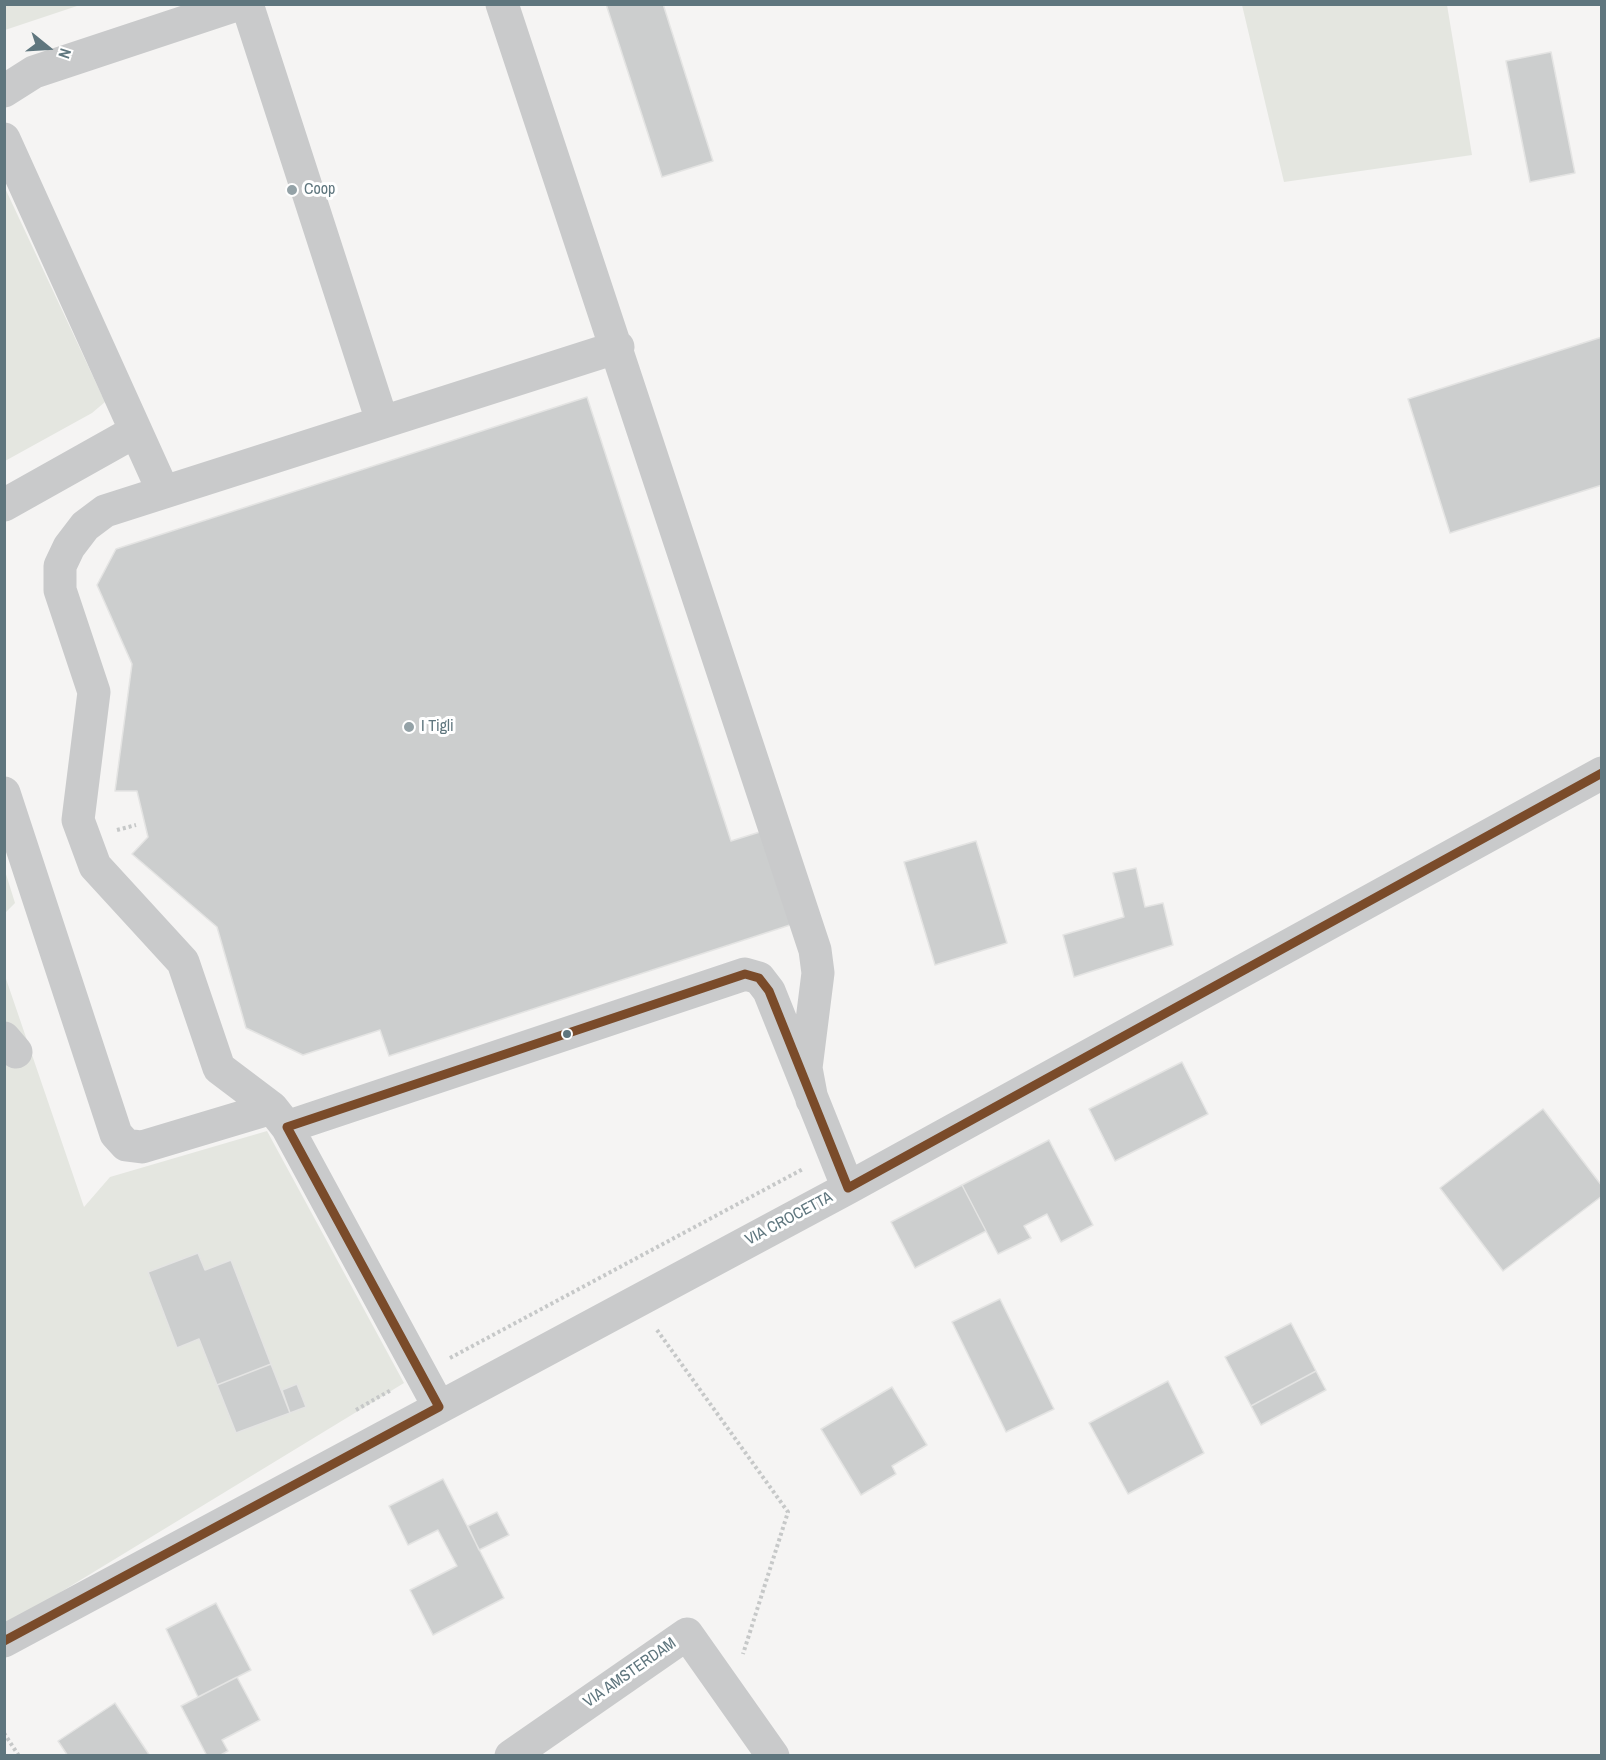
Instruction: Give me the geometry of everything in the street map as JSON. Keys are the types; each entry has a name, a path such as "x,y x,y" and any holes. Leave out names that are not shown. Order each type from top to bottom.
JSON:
{"street":[{"path":"4,91 34,72 239,4"},
{"path":"247,4 382,422"},
{"path":"502,4 618,347 815,950 818,973 806,1068 812,1100"},
{"path":"4,139 163,491"},
{"path":"439,1407 280,1118 219,1068 183,962 94,866 78,820 93,693 60,590 60,566 69,547 85,526 105,511 618,347"},
{"path":"4,505 136,430"},
{"name":"VIA CROCETTA","path":"4,1641 848,1188 1602,773"},
{"path":"4,794 116,1134 126,1145 142,1147 280,1118 745,974 759,978 769,991 848,1188"},
{"name":"VIA AMSTERDAM","path":"510,1755 687,1634 773,1755"}],"path":[{"path":"636,1301 788,1512 730,1695"},
{"path":"4,1733 19,1755"}],"shaded area":[{"path":"5,4 80,4 80,5 5,30"},
{"path":"1242,5 1447,5 1472,155 1284,182"},
{"path":"4,186 105,402 92,413 5,461"},
{"path":"5,871 15,903 4,913"},
{"path":"4,973 84,1207 110,1177 267,1131 404,1383 5,1626"}],"building":[{"path":"606,4 663,4 713,161 662,177"},
{"path":"1551,52 1575,173 1530,182 1506,61"},
{"path":"1602,337 1602,485 1450,533 1408,399"},
{"name":"I Tigli","path":"587,397 731,841 763,831 793,924 389,1056 380,1030 303,1055 246,1028 217,927 132,854 148,837 137,791 115,791 132,664 97,585 116,549"},
{"path":"976,841 1007,943 935,965 904,862"},
{"path":"1136,868 1145,907 1163,903 1173,945 1074,977 1063,935 1124,917 1113,873"},
{"path":"1182,1062 1208,1114 1115,1161 1089,1109"},
{"path":"1543,1109 1602,1186 1602,1196 1503,1271 1440,1188"},
{"path":"1049,1140 1093,1225 1061,1242 1047,1214 1024,1226 1031,1238 998,1254 962,1185"},
{"path":"962,1185 986,1231 915,1268 891,1222"},
{"path":"198,1253 205,1270 231,1260 271,1364 217,1385 199,1339 177,1348 148,1272"},
{"path":"1000,1299 1054,1409 1006,1432 952,1322"},
{"path":"1291,1323 1316,1371 1251,1406 1225,1357"},
{"path":"271,1364 290,1413 236,1433 217,1385"},
{"path":"1316,1371 1326,1390 1261,1425 1251,1406"},
{"path":"1168,1381 1204,1453 1128,1494 1089,1423"},
{"path":"297,1384 306,1407 290,1413 282,1390"},
{"path":"892,1387 927,1445 892,1466 896,1474 861,1495 821,1429"},
{"path":"443,1479 504,1598 433,1635 410,1590 457,1566 438,1530 408,1545 389,1506"},
{"path":"497,1512 509,1535 479,1550 468,1526"},
{"path":"216,1603 251,1670 198,1697 166,1629"},
{"path":"237,1677 260,1720 222,1740 228,1751 219,1756 207,1756 181,1706"},
{"path":"115,1703 150,1756 68,1756 58,1741"}],"transit line":[{"path":"4,1641 439,1407 287,1127 745,974 759,978 769,991 848,1188 1602,773"}],"place":[{"name":"Coop","path":"292,190"},
{"name":"I Tigli","path":"409,727"}]}
